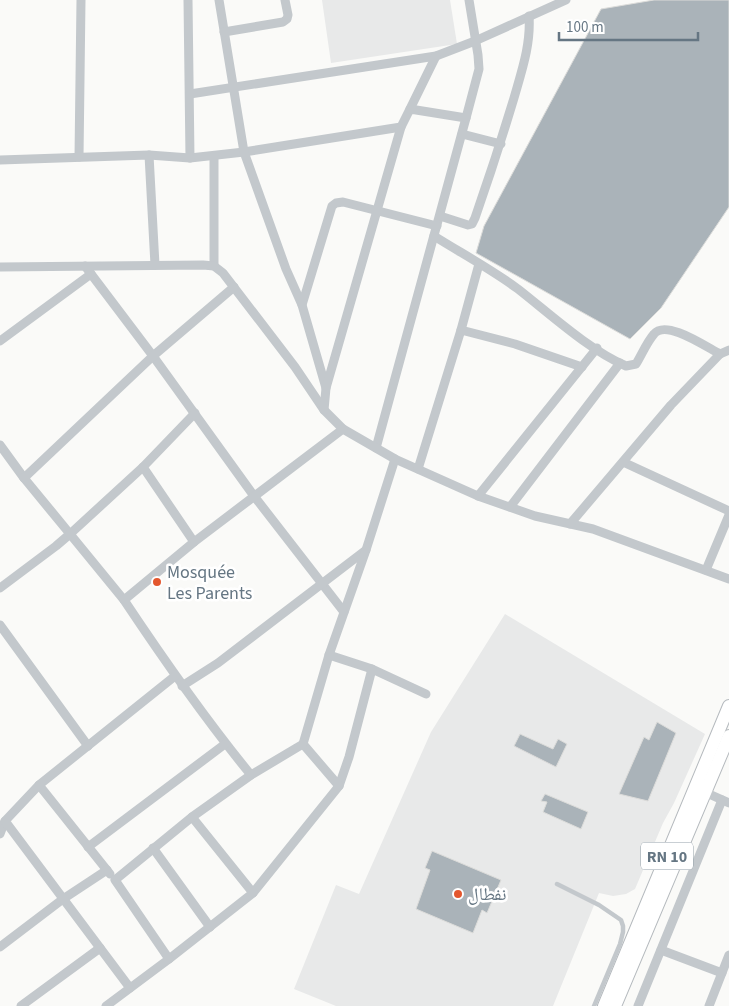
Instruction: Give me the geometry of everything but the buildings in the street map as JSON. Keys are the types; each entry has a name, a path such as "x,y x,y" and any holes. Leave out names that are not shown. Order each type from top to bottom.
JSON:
{"main road":[{"name":"RN 10","path":"615,1006 700,791 729,706"},
{"name":"RN 10","path":"604,1006 700,791 729,736"}],"street":[{"path":"79,157 81,0"},
{"path":"188,0 190,158"},
{"path":"219,0 244,152 286,269 302,305 326,388"},
{"path":"224,32 283,22 287,19 288,15 285,0"},
{"path":"376,448 440,216 478,69 478,55 474,41 469,0"},
{"path":"538,0 540,10"},
{"path":"190,94 436,56 566,0"},
{"path":"440,216 468,225 472,224 475,218 501,144 528,44 529,16"},
{"path":"324,410 326,388 401,127 436,56"},
{"path":"410,109 466,118"},
{"path":"0,160 149,155 190,158 244,152 401,127"},
{"path":"462,134 501,144"},
{"path":"149,155 155,265"},
{"path":"214,156 214,266"},
{"path":"302,305 332,206 336,203 343,202 437,226"},
{"path":"434,236 517,289 541,309 596,348 626,366 636,364 655,332 666,328 720,354"},
{"path":"0,267 203,264 214,266 223,273 234,287 295,367 324,410 343,429 395,459 478,496 535,516 593,529 627,540 729,579"},
{"path":"418,468 462,330 479,264"},
{"path":"85,266 195,413 254,496 344,612"},
{"path":"0,341 91,274"},
{"path":"24,478 153,356 234,287"},
{"path":"462,330 515,344 582,366"},
{"path":"478,496 596,348"},
{"path":"570,524 671,405 720,354 729,350"},
{"path":"510,507 620,363"},
{"path":"0,588 70,534 143,467 195,413"},
{"path":"124,600 194,542 343,429"},
{"path":"0,444 24,478 124,600 182,686 225,744 251,775"},
{"path":"115,880 192,817 251,775 303,744 329,655 366,550 395,459"},
{"path":"623,462 729,511"},
{"path":"143,467 194,542"},
{"path":"706,570 729,515"},
{"path":"182,686 218,662 366,550"},
{"path":"0,625 88,746"},
{"path":"329,655 372,669 426,694"},
{"path":"106,1006 253,893 339,786 349,758 372,669"},
{"path":"0,834 5,821 39,785 175,676"},
{"path":"88,847 225,744"},
{"path":"303,744 339,786"},
{"path":"39,785 115,880 169,959"},
{"path":"638,1006 725,801 700,791"},
{"path":"192,817 253,893"},
{"path":"5,821 130,988"},
{"path":"153,848 210,927"},
{"path":"0,947 63,899 107,870"},
{"path":"20,1006 100,948"},
{"path":"661,950 722,973"},
{"path":"709,1006 729,955"}],"lane":[{"path":"557,884 599,904 621,920 623,926 620,944 594,1006"}],"shaded area":[{"path":"322,0 450,0 457,44 331,63"},
{"name":"نفطال","path":"505,614 705,734 663,823 635,889 626,894 613,896 599,893 553,1006 336,1006 294,989 336,885 359,894 431,732"}],"place":[{"name":"Mosquée Les Parents","path":"157,582"},
{"name":"نفطال","path":"458,894"}]}
